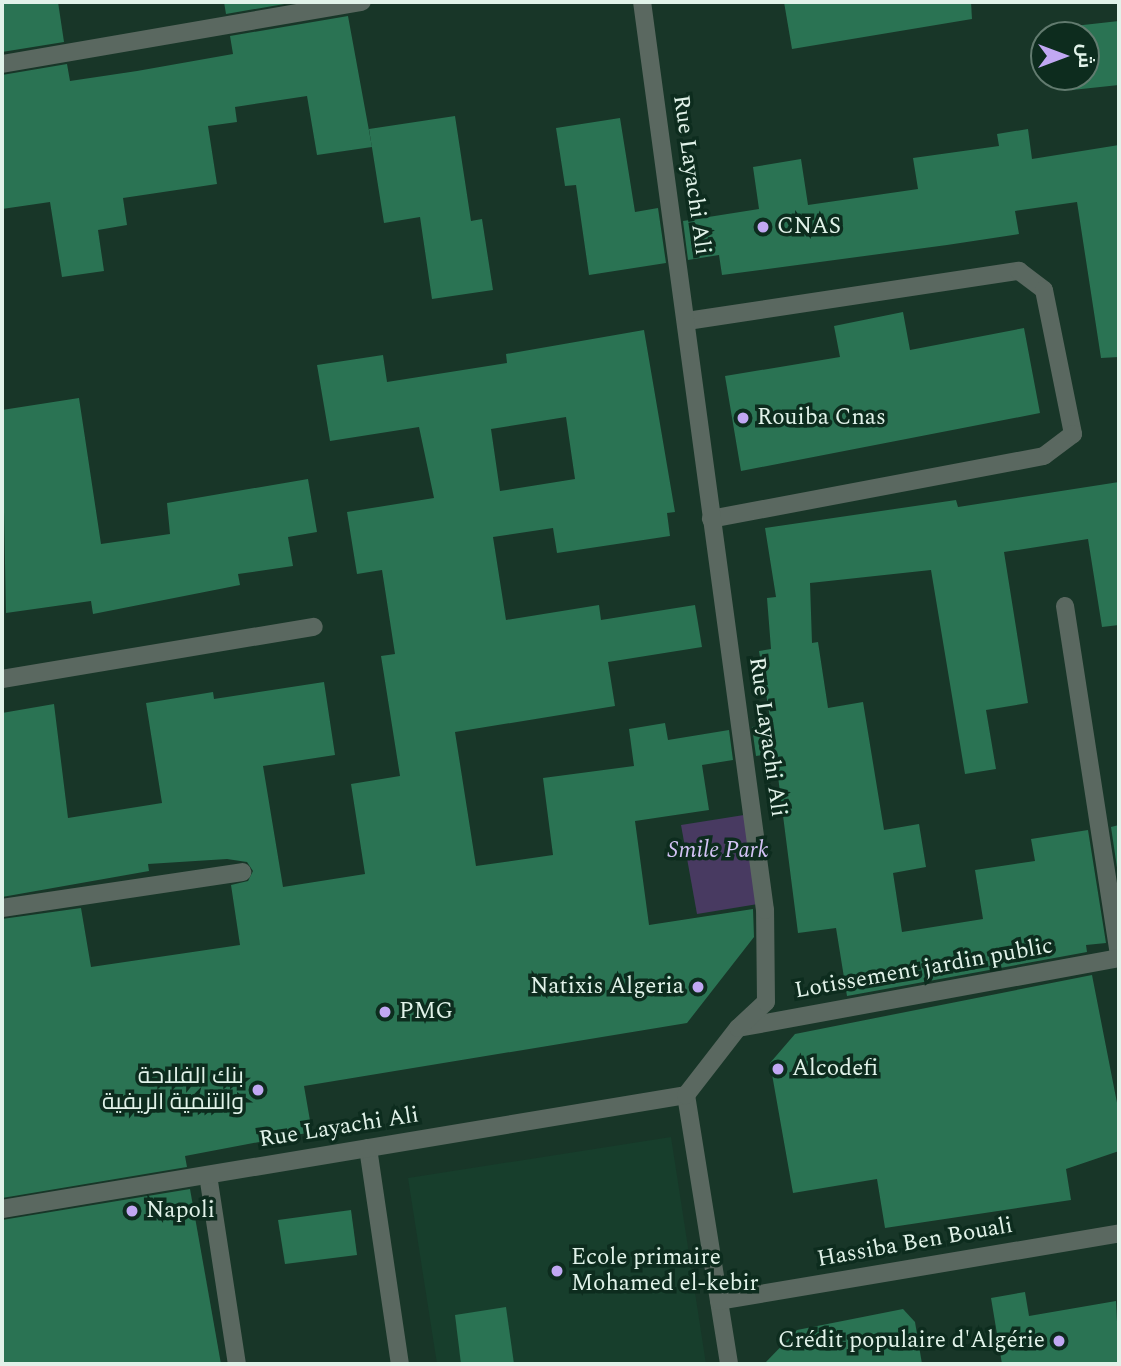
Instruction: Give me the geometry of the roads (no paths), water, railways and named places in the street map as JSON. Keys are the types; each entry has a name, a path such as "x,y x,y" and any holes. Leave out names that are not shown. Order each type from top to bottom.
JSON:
{"street":[{"path":"2,64 362,2"},
{"name":"Rue Layachi Ali","path":"2,1209 686,1095 738,1028 766,1002 765,910 642,2"},
{"path":"687,321 1019,271 1044,290 1073,434 1044,456 711,519"},
{"path":"1065,606 1119,955"},
{"path":"2,679 314,627"},
{"path":"2,908 242,872"},
{"name":"Lotissement jardin public","path":"738,1028 1119,955"},
{"path":"686,1095 729,1364"},
{"path":"368,1148 400,1364"},
{"path":"208,1175 237,1364"},
{"name":"Hassiba Ben Bouali","path":"719,1301 1119,1233"}],"place":[{"name":"CNAS","path":"763,227"},
{"name":"Rouiba Cnas","path":"743,418"},
{"name":"Natixis Algeria","path":"698,987"},
{"name":"PMG","path":"385,1012"},
{"name":"Alcodefi","path":"778,1069"},
{"name":"بنك الفلاحة والتنمية الريفية","path":"258,1090"},
{"name":"Napoli","path":"132,1211"},
{"name":"Ecole primaire Mohamed el-kebir","path":"557,1271"},
{"name":"Crédit populaire d'Algérie","path":"1059,1341"}],"park label":[{"name":"Smile Park","path":"718,851"}]}
